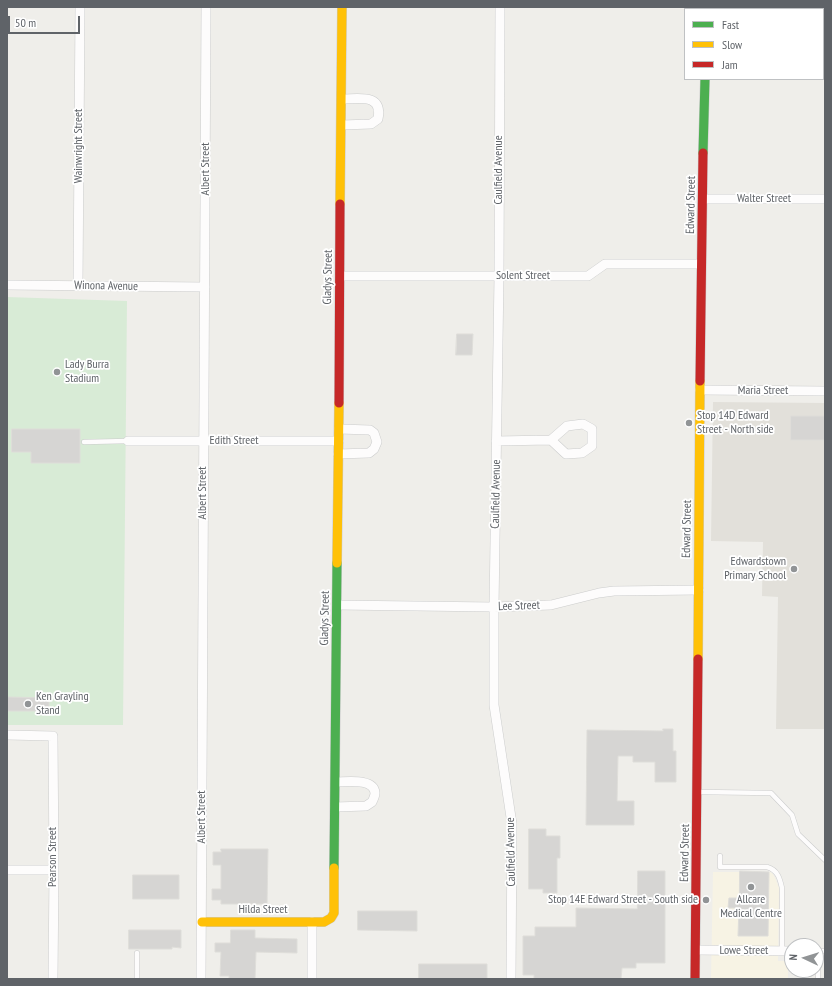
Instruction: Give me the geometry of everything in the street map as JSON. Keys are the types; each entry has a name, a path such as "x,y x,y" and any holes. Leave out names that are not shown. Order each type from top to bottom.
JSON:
{"street":[{"name":"Wainwright Street","path":"78,286 80,7"},
{"name":"Albert Street","path":"201,979 206,7"},
{"name":"Gladys Street","path":"324,922 331,918 334,913 342,7"},
{"name":"Caulfield Avenue","path":"500,7 499,276 494,705 512,824 511,979"},
{"name":"Edward Street","path":"694,979 696,950 701,264 705,80"},
{"path":"342,99 370,100 376,102 380,110 378,119 370,124 342,125"},
{"name":"Walter Street","path":"703,199 825,199"},
{"name":"Solent Street","path":"340,276 588,276 605,264 701,264"},
{"name":"Winona Avenue","path":"7,285 205,288"},
{"name":"Maria Street","path":"700,390 825,391"},
{"path":"496,441 551,440 567,426 583,424 592,429 592,446 582,453 566,454 551,440"},
{"path":"338,454 369,453 374,449 377,442 374,433 370,430 339,429"},
{"name":"Edith Street","path":"128,441 338,441"},
{"name":"Lee Street","path":"337,605 494,607 551,605 599,593 614,591 699,590"},
{"name":"Pearson Street","path":"7,735 53,736 53,979"},
{"path":"335,807 366,806 372,802 375,793 372,786 367,782 336,782"},
{"path":"7,870 54,870"},
{"name":"Hilda Street","path":"202,922 324,922"},
{"path":"312,922 312,979"},
{"name":"Lowe Street","path":"696,950 782,951"}],"lane":[{"path":"84,442 128,441"},
{"path":"697,792 771,793 792,815 798,834 825,860"},
{"path":"720,856 720,867 767,867 772,869 780,878 782,888 782,951"},
{"path":"137,953 137,979"}],"shaded area":[{"name":"Edwardstown Primary School","path":"713,402 825,403 825,729 776,729 778,597 762,596 763,542 711,541"},
{"path":"713,872 770,872 773,874 779,888 778,961 784,961 784,978 788,979 711,979"}],"green space":[{"path":"824,13 825,13 824,77"},
{"path":"7,297 127,301 123,725 7,725"}],"building":[{"path":"457,334 473,334 472,355 456,355"},
{"path":"791,416 825,416 825,440 791,440"},
{"path":"12,429 80,429 80,463 31,463 31,452 12,452"},
{"name":"Ken Grayling Stand","path":"7,697 49,698 49,711 7,711"},
{"path":"663,729 673,729 673,751 676,751 676,782 655,782 655,762 633,762 633,756 618,756 617,801 634,801 634,825 586,825 587,730 663,731"},
{"path":"529,829 546,829 546,836 560,836 560,858 557,858 557,893 543,893 543,889 529,889"},
{"path":"221,849 268,849 267,904 221,904 221,900 212,900 212,889 221,889 221,865 213,865 213,852 221,852"},
{"path":"638,871 665,871 665,963 636,963 636,968 622,968 621,979 534,979 534,975 523,975 523,936 535,936 535,927 576,927 576,908 637,909"},
{"path":"740,871 769,872 768,936 738,936 739,908 728,908 729,898 739,898"},
{"path":"133,875 179,875 179,899 133,899"},
{"path":"358,911 417,911 417,931 358,930"},
{"path":"129,930 181,930 181,948 129,949"},
{"path":"231,930 255,930 255,938 297,939 297,953 256,952 255,979 229,979 229,976 220,976 221,952 215,952 215,943 230,943"},
{"path":"419,964 487,964 487,979 419,979"}],"traffic: fast":[{"path":"703,153 705,80"},
{"path":"334,868 337,563"}],"traffic: slow":[{"path":"340,204 342,7"},
{"path":"698,659 700,381"},
{"path":"337,563 339,403"},
{"path":"202,922 324,922 331,918 334,913 334,868"}],"traffic: jam":[{"path":"700,381 703,153"},
{"path":"339,403 340,204"},
{"path":"695,979 698,659"}],"place":[{"name":"Lady Burra Stadium","path":"57,372"},
{"name":"Stop 14D Edward Street - North side","path":"689,423"},
{"name":"Edwardstown Primary School","path":"794,569"},
{"name":"Ken Grayling Stand","path":"28,704"},
{"name":"Allcare Medical Centre","path":"751,887"},
{"name":"Stop 14E Edward Street - South side","path":"706,900"}]}
